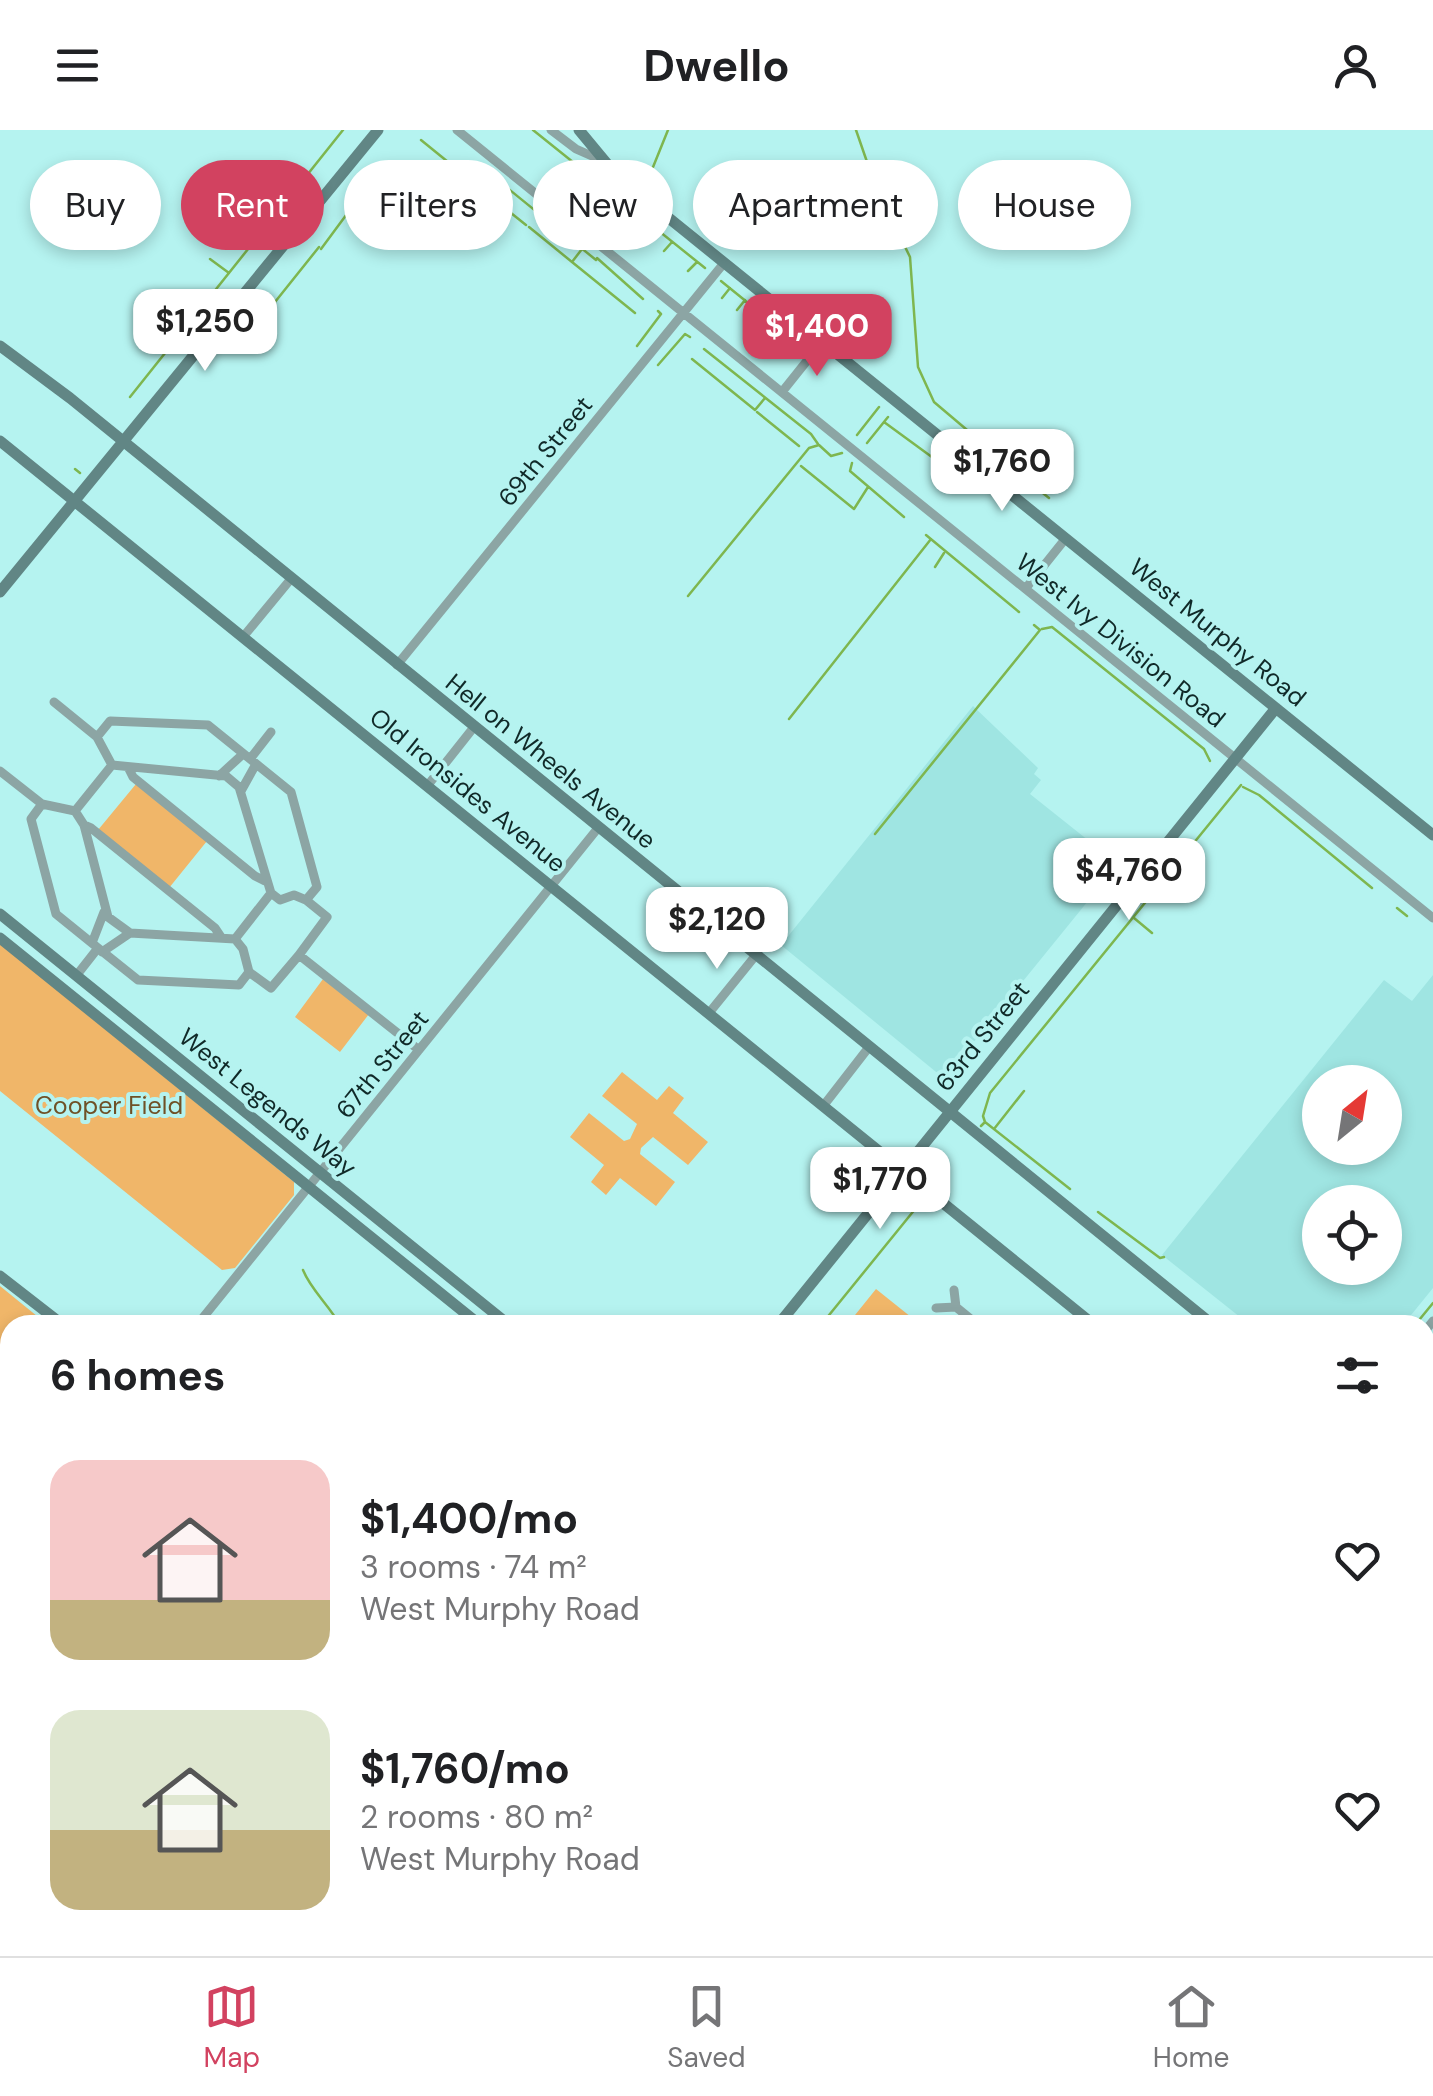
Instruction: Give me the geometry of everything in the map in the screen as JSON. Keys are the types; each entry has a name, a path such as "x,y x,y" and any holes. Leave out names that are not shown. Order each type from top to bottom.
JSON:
{"street":[{"path":"0,592 378,130"},
{"name":"West Ivy Division Road","path":"457,130 1433,918"},
{"name":"West Murphy Road","path":"552,130 576,150 601,160"},
{"path":"578,130 601,160"},
{"name":"West Murphy Road","path":"673,220 1433,835"},
{"name":"69th Street","path":"397,665 724,263"},
{"path":"782,392 822,342"},
{"name":"Hell on Wheels Avenue","path":"0,346 949,1112 1191,1315"},
{"name":"Old Ironsides Avenue","path":"0,441 1082,1315"},
{"path":"1026,588 1066,538"},
{"path":"243,637 290,580"},
{"path":"54,702 97,737 112,765 226,776 241,791 271,894 280,900 294,896 306,900 327,917 271,988 248,972 243,950 235,940 221,937 130,933 98,948 76,976"},
{"name":"63rd Street","path":"786,1315 1276,708"},
{"path":"97,737 110,721 208,725 290,792 317,886 306,900"},
{"path":"428,786 474,728"},
{"path":"241,791 250,759 270,732"},
{"path":"220,776 250,759"},
{"path":"75,811 112,765"},
{"path":"129,769 133,778 265,880"},
{"path":"0,771 42,804 75,811 84,825 104,912 98,948"},
{"path":"42,804 31,819 56,914 138,980 239,985 248,972"},
{"path":"84,825 221,937"},
{"name":"67th Street","path":"206,1315 598,828"},
{"path":"235,940 271,894"},
{"path":"104,912 130,933"},
{"name":"West Legends Way","path":"0,914 496,1315"},
{"name":"West Legends Way","path":"0,938 468,1315"},
{"path":"299,955 419,1050"},
{"path":"709,1013 756,956"},
{"path":"824,1105 868,1047"},
{"path":"0,1276 50,1315"},
{"path":"954,1290 956,1307"},
{"path":"936,1308 956,1307 966,1315"}],"shaded area":[{"path":"973,706 1038,768 1034,774 1041,780 1030,794 1118,864 955,1065 941,1076 781,945"},
{"path":"1433,975 1433,1288 1411,1315 1237,1315 1162,1255 1302,1082 1302,1165 1402,1165 1402,1065 1315,1065 1384,980 1412,1001"}],"green space":[{"path":"136,784 207,841 169,888 98,830"},
{"name":"Cooper Field","path":"0,944 294,1182 294,1195 235,1268 222,1270 0,1091"},
{"path":"323,979 369,1014 340,1052 295,1017"},
{"path":"622,1072 657,1100 669,1086 684,1098 673,1113 708,1142 688,1165 653,1137 641,1148 640,1154 675,1182 656,1206 620,1178 606,1195 591,1182 604,1165 570,1137 589,1113 624,1141 630,1139 637,1124 602,1096"},
{"path":"0,1286 36,1315 0,1315"},
{"path":"876,1289 908,1315 855,1315"}],"waterway":[{"path":"130,397 343,130"},
{"path":"533,130 705,268"},
{"path":"656,160 668,130"},
{"path":"856,130 875,185 910,257 918,367 934,402 973,435"},
{"path":"421,140 446,160"},
{"path":"513,193 596,260"},
{"path":"513,215 526,225"},
{"path":"324,245 344,218"},
{"path":"529,227 533,230"},
{"path":"259,322 317,250"},
{"path":"557,250 572,262 581,250"},
{"path":"597,258 643,299"},
{"path":"210,259 229,273"},
{"path":"572,262 635,313"},
{"path":"688,271 697,262"},
{"path":"721,281 779,328 772,338"},
{"path":"722,298 730,288"},
{"path":"737,310 745,300"},
{"path":"748,318 755,309"},
{"path":"637,346 661,314 658,311"},
{"path":"658,365 685,334 690,337"},
{"path":"704,349 811,434 818,444"},
{"path":"692,359 755,410 765,398"},
{"path":"857,435 879,407"},
{"path":"757,412 799,446"},
{"path":"867,443 888,417"},
{"path":"884,422 951,471"},
{"path":"688,596 809,448 819,445 831,456 842,453"},
{"path":"988,449 1049,498"},
{"path":"852,463 850,471 904,517"},
{"path":"801,466 854,509 868,487"},
{"path":"75,469 80,473"},
{"path":"967,482 970,485"},
{"path":"926,535 1019,612"},
{"path":"789,719 931,539"},
{"path":"935,567 944,553"},
{"path":"875,834 1040,630 1034,625"},
{"path":"1042,629 1052,627 1204,749 1210,761"},
{"path":"985,1122 990,1093 1241,785"},
{"path":"1243,787 1259,795 1372,888"},
{"path":"1397,908 1407,916"},
{"path":"1134,918 1152,933"},
{"path":"994,1129 1024,1091"},
{"path":"981,1126 985,1122 1070,1189"},
{"path":"829,1315 916,1208"},
{"path":"1098,1212 1160,1258 1164,1257"},
{"path":"303,1270 334,1315"},
{"path":"1423,1315 1433,1303"}]}
